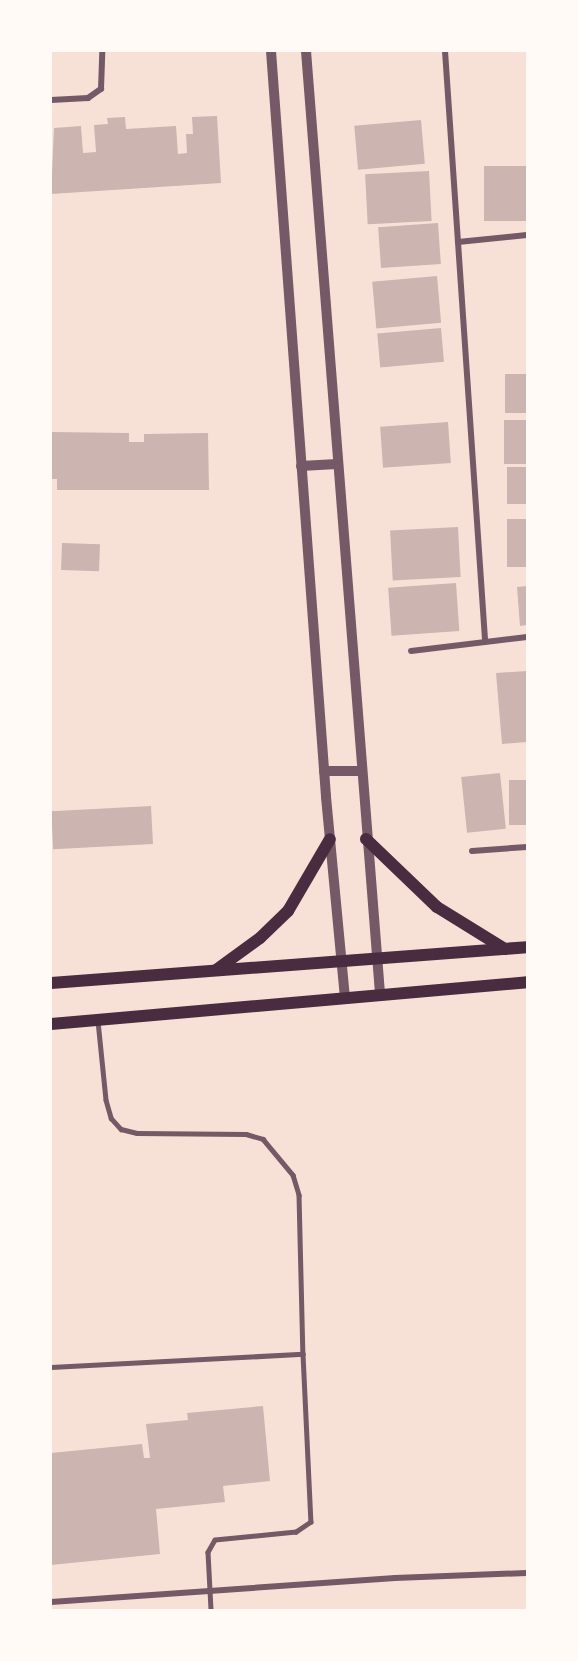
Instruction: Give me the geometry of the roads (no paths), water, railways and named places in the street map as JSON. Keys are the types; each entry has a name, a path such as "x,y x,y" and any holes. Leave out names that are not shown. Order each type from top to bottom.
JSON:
{"main road":[{"path":"215,971 260,938 288,911 330,839"},
{"path":"366,839 437,907 505,949"},
{"path":"51,983 527,947"},
{"path":"51,1024 527,982"}],"street":[{"path":"51,100 88,98 101,89 102,51"},
{"path":"271,51 324,771 345,997"},
{"path":"306,51 360,771 380,994"},
{"path":"445,51 485,640"},
{"path":"458,242 527,235"},
{"path":"302,466 337,465"},
{"path":"411,651 485,640 527,637"},
{"path":"324,771 360,771"},
{"path":"472,851 527,847"},
{"path":"51,1602 527,1573"}],"lane":[{"path":"98,1020 106,1100 111,1118 121,1129 137,1133 246,1134 262,1139 293,1175 299,1195 303,1354 312,1522 306,1529 296,1532 216,1540 208,1552 211,1610"},
{"path":"51,1367 303,1354"}]}
